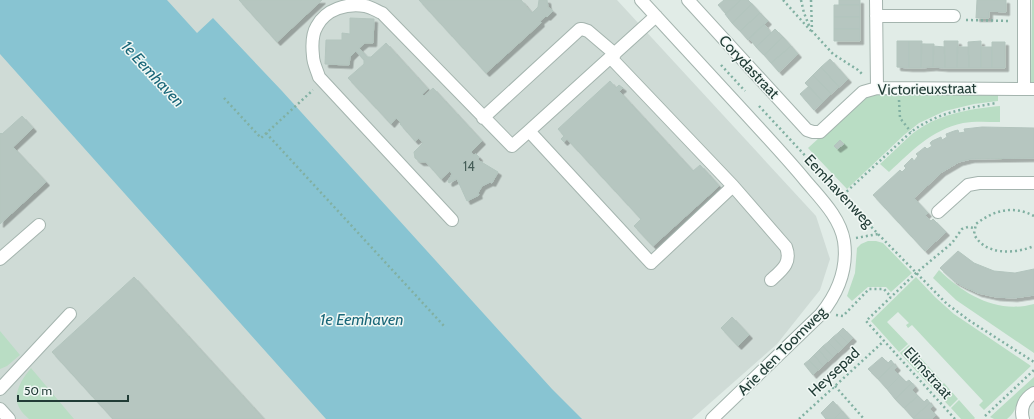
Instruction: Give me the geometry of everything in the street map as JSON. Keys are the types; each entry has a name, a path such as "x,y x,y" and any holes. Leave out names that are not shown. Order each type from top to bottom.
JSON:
{"street":[{"name":"Eemhavenweg","path":"641,0 788,160 816,193 835,219 844,241"},
{"name":"Corydastraat","path":"688,0 807,130 813,132"},
{"path":"876,0 878,88"},
{"path":"1024,0 1029,89"},
{"path":"452,220 319,77 313,58 313,38 316,26 325,15 339,7 350,5 366,6 382,13 512,146 656,16"},
{"path":"876,16 954,16"},
{"path":"483,118 576,31 582,29 588,31 733,186 786,247 788,254 787,261 783,269 771,280"},
{"name":"Victorieuxstraat","path":"813,132 820,132 863,92 878,88 1029,89"},
{"path":"528,131 651,263 733,186"},
{"path":"938,212 968,185 978,183 1034,184"},
{"path":"0,259 39,225"},
{"name":"Arie den Toomweg","path":"712,419 829,305 841,282 844,262 844,241"},
{"path":"0,389 70,314"},
{"path":"1023,419 1022,409 1026,399 1034,393"},
{"path":"0,409 9,419"}],"path":[{"path":"783,0 833,54 858,70 878,88"},
{"path":"800,0 812,31"},
{"path":"810,0 812,31"},
{"path":"954,16 954,20 1024,21"},
{"path":"718,62 750,96"},
{"path":"898,88 900,118 911,132"},
{"path":"224,98 261,138 314,90"},
{"name":"Eemhavenweg","path":"755,102 878,234 948,304 970,321 1034,362"},
{"path":"843,195 911,132 936,117 954,110 997,103"},
{"path":"266,134 444,326"},
{"path":"1034,216 1018,210 999,211 983,218 976,224 974,234 980,242 994,250 1013,252 1025,250 1034,246"},
{"path":"821,314 843,316 869,289 884,289 891,297 916,273 952,243 962,229 968,227 975,228"},
{"path":"844,241 878,234"},
{"name":"Elimstraat","path":"891,297 866,321 955,419"},
{"name":"Heysepad","path":"799,419 884,341"},
{"path":"985,416 1034,370"},
{"path":"835,386 864,419"}],"shaded area":[{"path":"0,0 617,0 816,216 830,259 820,290 777,344 692,419 0,419"}],"green space":[{"path":"1032,0 1034,0 1034,83 1031,83"},
{"path":"870,94 998,95 998,101 974,104 945,111 919,123 904,135 847,189 808,148 865,96"},
{"path":"1000,106 1000,122 967,122 952,126 923,142 889,172 880,164 912,134 932,122 943,117 965,111"},
{"path":"868,241 883,243 912,273 891,292 886,287 868,287 852,301 847,296 855,273 857,248 861,244"},
{"path":"939,270 960,287 982,300 1007,306 1034,304 1034,353 956,300 933,278"},
{"path":"916,277 954,314 1031,366 984,410 979,405 983,401 912,325 908,328 906,325 909,323 898,312 887,322 908,344 899,352 871,321"},
{"path":"0,331 20,355 7,366 0,369"},
{"path":"909,345 927,365 918,373 900,353"},
{"path":"928,366 942,382 934,390 919,374"},
{"path":"31,368 74,419 29,419 22,412 18,404 17,393 21,382"},
{"path":"1034,377 1034,386 1023,393 1014,411 1007,419 994,419 990,417"},
{"path":"944,383 958,399 950,407 935,391"},
{"path":"959,400 975,418 974,419 961,419 951,408"}],"water":[{"name":"1e Eemhaven","path":"0,0 167,0 197,33 213,18 282,91 552,389 582,419 326,419 0,54"}],"building":[{"path":"239,0 322,0 277,42"},
{"path":"419,0 521,0 532,13 538,7 539,0 547,0 548,7 553,11 540,21 541,23 486,73"},
{"path":"724,0 741,0 726,14 718,5"},
{"path":"741,0 748,0 752,4 732,23 725,14"},
{"path":"839,0 860,0 860,5 839,5"},
{"path":"977,0 1006,0 1006,12 989,11 989,18 976,18"},
{"path":"752,4 760,13 740,31 732,23"},
{"path":"834,5 860,5 860,17 834,17"},
{"path":"760,13 768,21 748,40 740,31"},
{"path":"834,17 860,17 860,29 834,29"},
{"path":"350,18 374,19 373,43 365,43 359,48 367,57 371,57 386,43 428,89 422,94 424,96 433,88 482,141 471,152 473,155 476,154 479,157 478,160 498,172 492,183 490,182 482,186 478,193 479,195 467,201 457,179 449,183 448,181 452,174 450,171 441,179 426,162 420,162 415,158 414,152 423,143 419,138 415,141 396,118 391,124 348,78 364,64 364,60 356,51 350,57 349,65 325,64 326,40 342,40 342,33 350,34"},
{"path":"764,24 771,33 756,47 749,38"},
{"path":"775,29 783,37 764,55 756,47"},
{"path":"834,29 860,29 860,41 834,41"},
{"path":"783,37 791,46 771,63 764,55"},
{"path":"897,41 909,41 909,68 897,67"},
{"path":"909,41 922,41 921,68 909,68"},
{"path":"944,41 958,41 957,68 945,68"},
{"path":"981,41 981,68 969,68 968,42"},
{"path":"992,42 1005,42 1005,68 992,68"},
{"path":"921,44 934,44 933,67 921,68"},
{"path":"791,46 798,54 779,72 771,63"},
{"path":"933,46 945,47 945,68 933,67"},
{"path":"957,47 969,47 969,68 957,68"},
{"path":"981,47 992,47 992,68 981,68"},
{"path":"830,59 848,79 839,87 821,67"},
{"path":"821,67 839,87 831,94 813,75"},
{"path":"813,75 831,94 823,102 805,83"},
{"path":"610,81 616,88 619,85 623,88 619,91 693,171 700,165 719,186 653,246 634,226 641,219 567,139 564,142 561,139 564,136 558,129"},
{"path":"809,86 823,102 814,110 800,94"},
{"path":"22,116 33,128 13,147 46,182 0,224 0,134 2,134"},
{"path":"982,127 1034,128 1034,158 971,159 959,162 942,172 914,198 928,213 925,216 931,221 933,219 946,232 925,251 873,195 900,170 902,172 906,168 904,166 912,158 914,161 918,156 916,154 925,147 927,149 932,146 930,143 932,141 941,137 942,140 947,137 946,134 954,131 958,130 959,133 965,132 964,129"},
{"path":"840,140 844,144 837,149 834,146"},
{"path":"958,251 974,263 994,271 1015,273 1034,269 1034,295 1014,298 996,297 978,293 954,281 940,268"},
{"path":"134,277 264,419 113,419 52,352"},
{"path":"732,317 749,335 738,346 721,328"},
{"path":"843,328 853,338 848,343 838,333"},
{"path":"838,333 848,343 843,348 833,337"},
{"path":"833,337 843,348 838,352 828,342"},
{"path":"828,342 838,352 833,357 823,346"},
{"path":"823,346 833,357 828,361 819,350"},
{"path":"819,350 828,361 823,366 814,355"},
{"path":"814,355 823,366 818,370 809,360"},
{"path":"882,357 888,363 891,360 894,364 878,379 868,369"},
{"path":"809,360 818,370 813,375 804,364"},
{"path":"894,364 897,367 894,370 900,376 887,389 878,379"},
{"path":"900,376 906,382 909,380 912,383 895,399 887,389"},
{"path":"912,383 915,387 912,390 918,396 904,408 895,399"},
{"path":"918,396 924,402 927,399 930,403 913,418 904,408"},
{"path":"833,401 842,411 834,419 826,419 821,413"},
{"path":"930,403 933,406 930,409 936,415 932,419 913,418"},
{"path":"842,411 849,419 834,419"}]}
